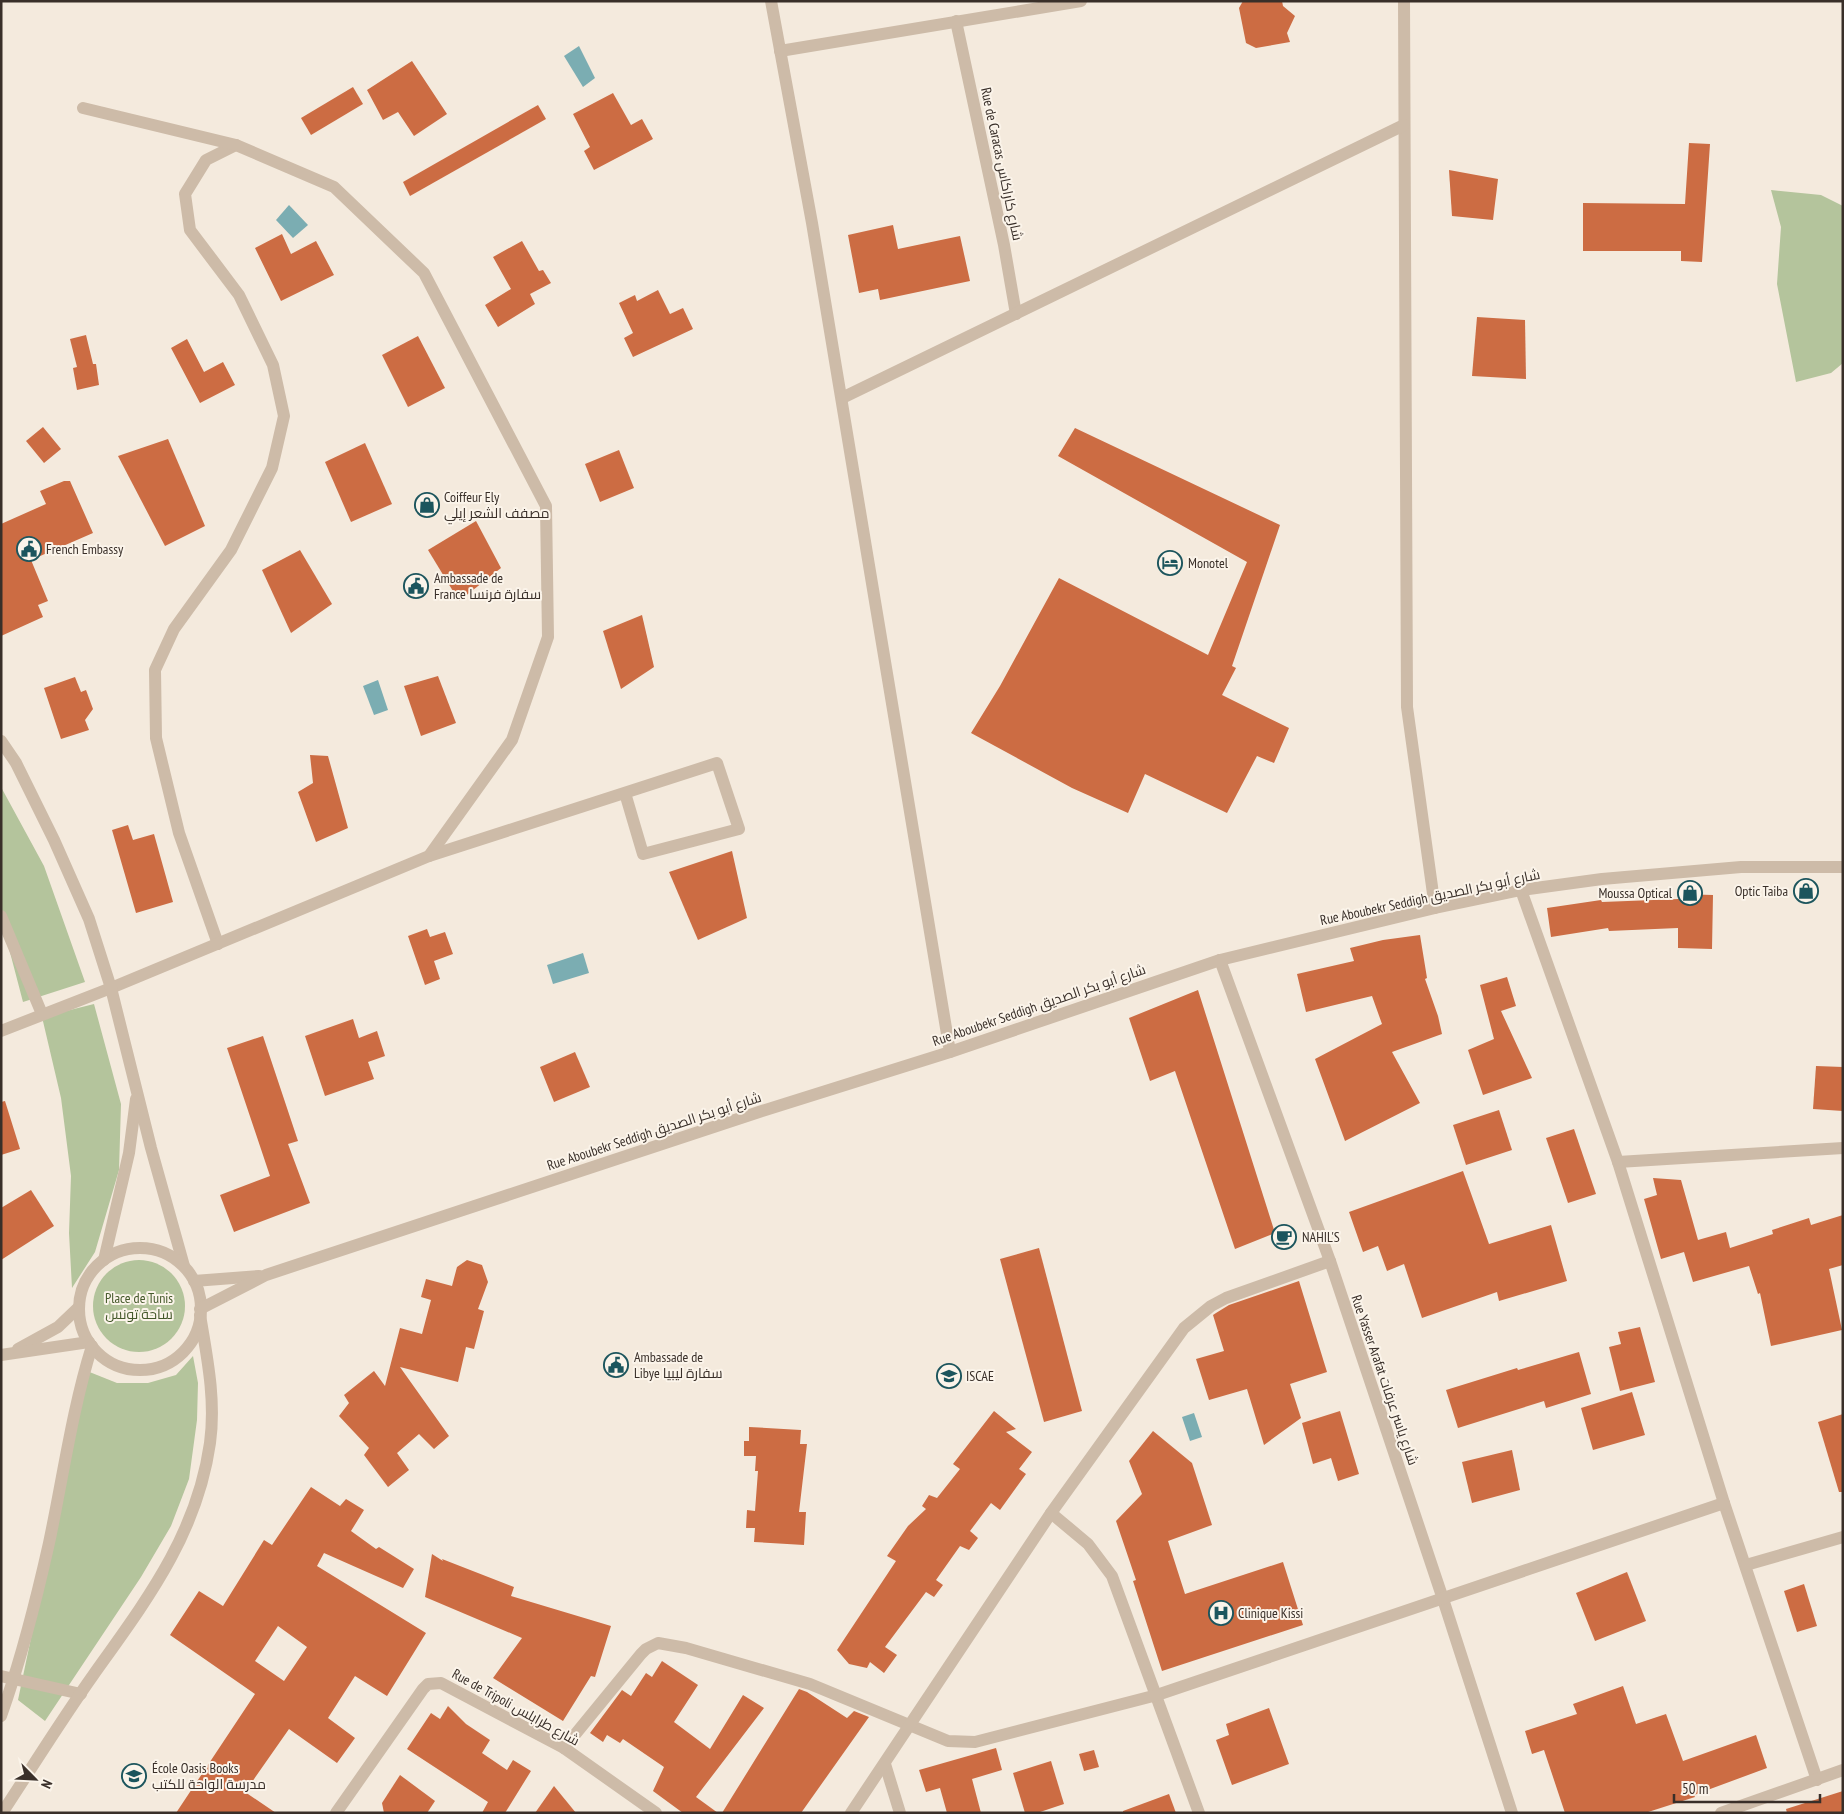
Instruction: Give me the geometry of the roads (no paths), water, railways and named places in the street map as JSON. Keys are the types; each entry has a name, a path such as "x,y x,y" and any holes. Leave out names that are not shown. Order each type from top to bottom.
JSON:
{"street":[{"path":"771,1 842,398 950,1052"},
{"path":"780,51 1080,1"},
{"path":"1404,1 1407,707 1435,908"},
{"name":"Rue de Caracas شارع كاراكاس","path":"956,21 1004,244 1016,314"},
{"path":"83,108 236,145 334,187 424,273 546,506 548,637 512,740 429,856"},
{"path":"842,398 1404,126"},
{"path":"218,944 179,833 156,738 155,670 174,629 231,550 272,468 284,416 273,365 239,295 190,230 185,194 206,160 236,145"},
{"path":"1,741 16,763 54,840 89,919 111,988 184,1266"},
{"path":"1,1031 111,988 429,856 717,763 739,829 643,854 625,793"},
{"name":"Rue Aboubekr Seddigh شارع أبو بكر الصديق","path":"200,1312 266,1276 762,1111 950,1052 1220,960 1435,908 1521,890 1602,880 1741,868 1843,866"},
{"path":"1521,890 1618,1162 1724,1503 1817,1780"},
{"path":"1,916 42,1014"},
{"name":"Rue Yasser Arafat شارع ياسر عرفات","path":"1220,960 1330,1261 1512,1813"},
{"path":"104,1260 129,1152 137,1092"},
{"path":"1618,1162 1843,1148"},
{"path":"2,1813 81,1694 148,1599 176,1552 192,1514 204,1476 210,1442 212,1401 200,1312 194,1281 184,1266 174,1258 151,1249 127,1249 104,1260 86,1280 79,1307 82,1329 90,1344 100,1355 121,1366 139,1369 156,1367 172,1359 193,1338 200,1312"},
{"path":"851,1813 1051,1513 1175,1339 1196,1316 1226,1298 1330,1261"},
{"name":"Rue Aboubekr Seddigh شارع أبو بكر الصديق","path":"194,1281 266,1276"},
{"path":"7,1353 58,1326 79,1307"},
{"path":"7,1353 90,1344"},
{"path":"1,1716 14,1679 42,1575 90,1344"},
{"path":"564,1748 641,1654 646,1649 658,1644 722,1658 810,1684 948,1741 959,1743 975,1742 1157,1695 1724,1503"},
{"path":"1051,1513 1088,1544 1112,1576 1199,1813"},
{"path":"1746,1566 1843,1537"},
{"path":"1,1676 81,1694"},
{"name":"Rue de Tripoli شارع طرابلس","path":"336,1813 424,1689 434,1682 441,1682 564,1748 656,1813"},
{"path":"885,1764 900,1813"},
{"path":"1721,1813 1843,1770"}],"water":[{"path":"579,46 595,78 583,87 564,56"},
{"path":"289,205 308,225 293,238 276,220"},
{"path":"378,680 388,710 374,715 363,686"},
{"path":"583,953 589,973 553,984 547,965"},
{"path":"1194,1413 1202,1437 1190,1441 1182,1417"}],"place":[{"name":"Coiffeur Ely مصفف الشعر إيلي","path":"427,505"},
{"name":"French Embassy","path":"29,549"},
{"name":"Monotel","path":"1170,563"},
{"name":"Ambassade de France سفارة فرنسا","path":"416,586"},
{"name":"Optic Taiba","path":"1806,891"},
{"name":"Moussa Optical","path":"1690,893"},
{"name":"NAHIL'S","path":"1284,1237"},
{"name":"Ambassade de Libye سفارة ليبيا","path":"616,1365"},
{"name":"ISCAE","path":"949,1376"},
{"name":"Clinique Kissi","path":"1221,1613"},
{"name":"École Oasis Books مدرسة الواحة للكتب","path":"134,1776"}],"park label":[{"name":"Place de Tunis ساحة تونس","path":"139,1306"}]}
